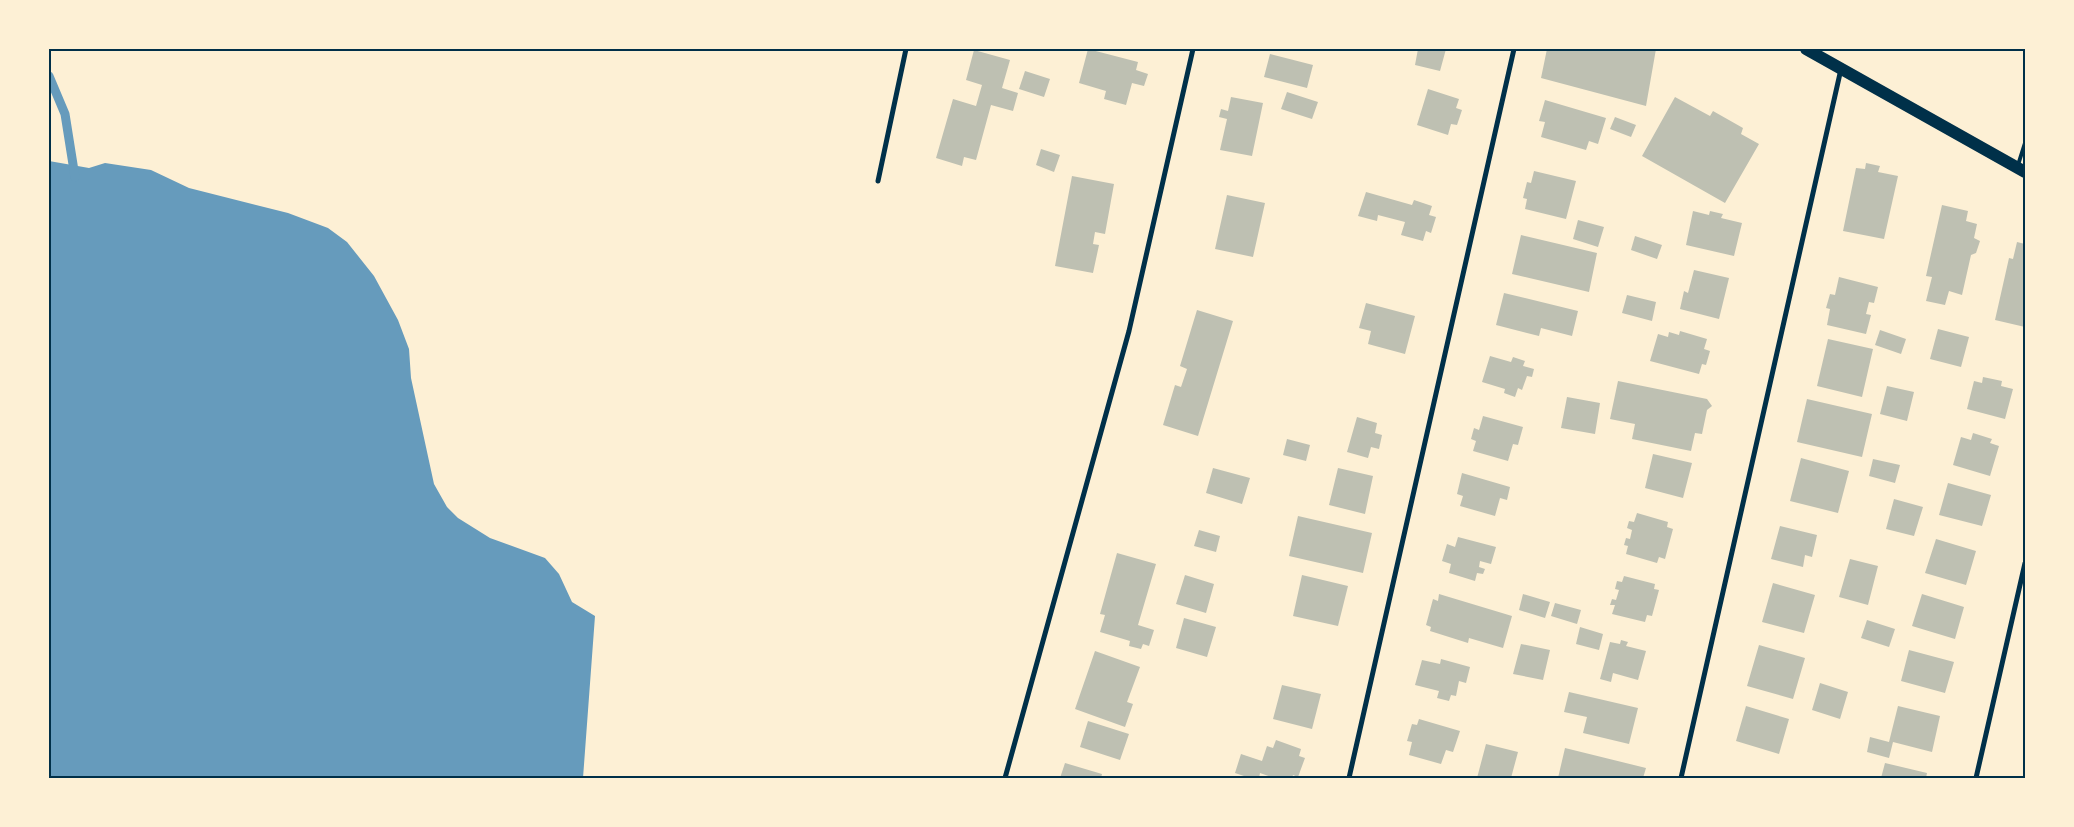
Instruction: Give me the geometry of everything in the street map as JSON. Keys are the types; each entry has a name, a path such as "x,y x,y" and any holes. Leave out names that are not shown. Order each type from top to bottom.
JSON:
{"main road":[{"path":"1806,49 2021,170"}],"street":[{"path":"878,181 906,49"},
{"path":"1005,778 1129,331 1193,49"},
{"path":"1349,778 1514,49"},
{"path":"1681,778 1841,68"},
{"path":"1976,778 2025,564"}],"lane":[{"path":"2021,170 2025,143"}],"water":[{"path":"49,161 89,168 105,163 151,170 189,188 288,213 328,228 347,242 374,276 398,320 409,349 411,378 434,484 447,507 458,518 490,538 545,558 559,574 572,602 595,616 583,778 49,778"}],"building":[{"path":"1088,49 1138,62 1136,70 1148,74 1144,86 1132,83 1126,105 1104,99 1106,91 1079,83"},
{"path":"1418,49 1446,49 1440,71 1415,65"},
{"path":"1547,49 1656,49 1646,106 1541,78"},
{"path":"974,50 1010,60 1002,88 1018,93 1013,111 991,105 976,160 964,157 962,166 936,158 953,99 976,106 982,85 966,80"},
{"path":"1270,54 1313,65 1307,88 1264,77"},
{"path":"1025,71 1050,79 1044,97 1019,89"},
{"path":"1428,89 1459,99 1456,108 1462,110 1457,125 1451,124 1448,135 1417,125"},
{"path":"1287,92 1318,102 1312,119 1281,109"},
{"path":"1231,97 1263,103 1252,156 1220,150 1227,119 1219,117 1221,109 1228,111"},
{"path":"1675,97 1710,116 1713,111 1743,128 1741,134 1759,144 1725,203 1642,156"},
{"path":"1545,100 1606,118 1598,144 1589,141 1586,150 1541,137 1545,122 1539,121"},
{"path":"1615,117 1636,125 1631,137 1610,129"},
{"path":"1041,149 1060,155 1054,172 1036,165"},
{"path":"1866,163 1880,166 1878,172 1898,176 1884,239 1843,231 1856,168 1865,169"},
{"path":"1534,171 1576,181 1566,219 1525,209 1527,199 1523,198 1527,182 1531,183"},
{"path":"1072,176 1114,184 1105,234 1095,232 1093,244 1099,245 1093,273 1055,266"},
{"path":"1366,192 1412,205 1414,200 1432,206 1429,215 1436,217 1431,233 1426,231 1423,241 1401,235 1405,222 1378,215 1377,221 1358,216"},
{"path":"1227,195 1265,203 1253,257 1215,249"},
{"path":"1942,205 1968,211 1966,221 1977,224 1974,238 1980,241 1976,253 1971,255 1962,295 1949,291 1945,305 1926,301 1932,277 1926,276"},
{"path":"1693,211 1709,215 1710,211 1723,214 1721,218 1742,223 1734,256 1686,245"},
{"path":"1578,220 1604,227 1598,247 1573,239"},
{"path":"1521,235 1597,253 1589,292 1512,274"},
{"path":"1635,236 1662,245 1657,259 1631,250"},
{"path":"2017,242 2025,244 2025,327 1995,320 2009,258 2013,259"},
{"path":"1694,270 1729,278 1719,319 1680,309 1684,291 1688,293"},
{"path":"1839,277 1878,287 1874,303 1869,302 1866,314 1871,315 1866,334 1827,325 1830,309 1826,308 1830,294 1835,295"},
{"path":"1504,293 1578,311 1572,336 1541,328 1539,336 1496,325"},
{"path":"1627,295 1656,302 1652,321 1622,313"},
{"path":"1366,303 1415,316 1405,354 1368,344 1371,331 1359,328"},
{"path":"1197,310 1233,321 1198,436 1163,425 1175,385 1181,387 1187,369 1180,366"},
{"path":"1938,329 1969,337 1961,367 1930,359"},
{"path":"1880,330 1906,339 1901,354 1875,345"},
{"path":"1680,331 1707,339 1704,349 1710,351 1706,365 1702,364 1699,374 1650,361 1658,334 1668,337 1669,332 1679,335"},
{"path":"1828,339 1873,349 1862,397 1817,386"},
{"path":"1490,356 1511,362 1513,357 1525,361 1523,366 1534,369 1532,377 1527,376 1522,390 1518,388 1515,397 1504,393 1505,389 1482,382"},
{"path":"1983,377 2002,381 2001,386 2013,389 2005,419 1967,409 1974,381 1982,383"},
{"path":"1618,381 1707,399 1712,406 1707,410 1702,434 1695,433 1691,451 1632,439 1635,424 1610,419"},
{"path":"1887,386 1914,392 1907,421 1880,414"},
{"path":"1567,397 1600,403 1595,434 1561,428"},
{"path":"1807,399 1872,414 1862,457 1797,442"},
{"path":"1483,416 1523,427 1518,445 1513,444 1508,461 1473,451 1476,441 1471,439 1474,428 1479,430"},
{"path":"1357,417 1377,423 1375,433 1382,435 1379,449 1371,447 1368,458 1347,452"},
{"path":"1973,433 1992,439 1990,443 1999,446 1990,476 1953,465 1961,437 1971,440"},
{"path":"1287,439 1310,445 1306,461 1283,455"},
{"path":"1653,454 1692,463 1683,498 1645,488"},
{"path":"1801,458 1849,471 1838,513 1790,501"},
{"path":"1873,459 1900,465 1895,483 1869,476"},
{"path":"1213,468 1250,478 1242,504 1206,493"},
{"path":"1338,468 1373,476 1365,514 1329,505"},
{"path":"1462,473 1510,487 1507,500 1500,498 1495,516 1460,506 1463,496 1457,494"},
{"path":"1948,483 1991,495 1982,526 1939,515"},
{"path":"1894,499 1923,507 1914,536 1886,529"},
{"path":"1637,513 1668,522 1667,527 1673,529 1665,559 1659,557 1657,563 1626,554 1628,546 1624,545 1626,538 1630,539 1632,530 1627,528 1629,521 1634,522"},
{"path":"1298,516 1372,533 1363,573 1289,556"},
{"path":"1780,526 1817,535 1812,557 1805,555 1803,567 1771,559"},
{"path":"1199,530 1220,536 1216,552 1194,546"},
{"path":"1458,537 1496,547 1491,564 1480,561 1479,567 1485,569 1483,574 1477,573 1475,581 1449,573 1451,564 1442,561 1447,544 1455,547"},
{"path":"1936,539 1976,551 1966,585 1925,573"},
{"path":"1117,553 1156,564 1138,625 1154,630 1149,646 1143,644 1141,649 1129,646 1130,641 1100,632 1105,615 1100,614"},
{"path":"1850,559 1878,566 1868,605 1839,597"},
{"path":"1185,575 1214,584 1206,613 1176,604"},
{"path":"1302,575 1348,586 1338,626 1293,616"},
{"path":"1624,576 1655,584 1654,589 1659,590 1652,616 1647,615 1645,622 1612,614 1615,605 1610,605 1612,599 1616,600 1619,590 1615,589 1617,581 1622,582"},
{"path":"1773,583 1815,595 1804,633 1762,622"},
{"path":"1439,594 1512,616 1503,648 1469,638 1468,643 1430,631 1431,627 1426,625 1433,599 1438,601"},
{"path":"1523,594 1550,602 1545,618 1519,610"},
{"path":"1922,594 1964,607 1955,639 1912,626"},
{"path":"1555,603 1581,610 1577,624 1551,616"},
{"path":"1184,618 1216,627 1207,657 1176,648"},
{"path":"1867,620 1895,629 1889,647 1861,638"},
{"path":"1580,627 1603,634 1599,650 1576,644"},
{"path":"1621,640 1628,642 1626,646 1646,651 1638,680 1613,673 1611,682 1600,679 1610,642 1620,644"},
{"path":"1521,644 1550,650 1543,680 1513,674"},
{"path":"1759,645 1805,658 1793,699 1747,686"},
{"path":"1909,650 1954,662 1945,693 1901,681"},
{"path":"1095,651 1140,667 1127,702 1133,704 1125,727 1075,709"},
{"path":"1441,659 1470,667 1466,683 1459,681 1456,696 1451,695 1449,701 1437,698 1439,691 1415,685 1422,660 1440,664"},
{"path":"1820,683 1848,692 1840,719 1812,710"},
{"path":"1282,685 1321,694 1312,729 1273,719"},
{"path":"1569,692 1638,708 1629,744 1583,733 1587,717 1564,712"},
{"path":"1746,706 1789,719 1779,754 1736,741"},
{"path":"1898,706 1940,716 1932,752 1893,742 1889,758 1867,752 1870,737 1889,742"},
{"path":"1419,719 1460,731 1453,752 1446,750 1441,764 1409,755 1412,742 1407,741 1412,724 1417,725"},
{"path":"1088,721 1129,734 1120,760 1080,747"},
{"path":"1276,740 1301,749 1299,756 1305,758 1298,777 1293,775 1292,778 1274,778 1260,773 1259,778 1250,778 1235,773 1241,754 1262,761 1267,746 1273,748"},
{"path":"1486,744 1518,752 1511,778 1477,778"},
{"path":"1565,748 1646,768 1643,778 1558,778"},
{"path":"1065,763 1102,774 1101,778 1060,778"},
{"path":"1885,763 1927,773 1926,778 1881,778"}],"waterway":[{"path":"49,76 65,114 75,177"}]}
